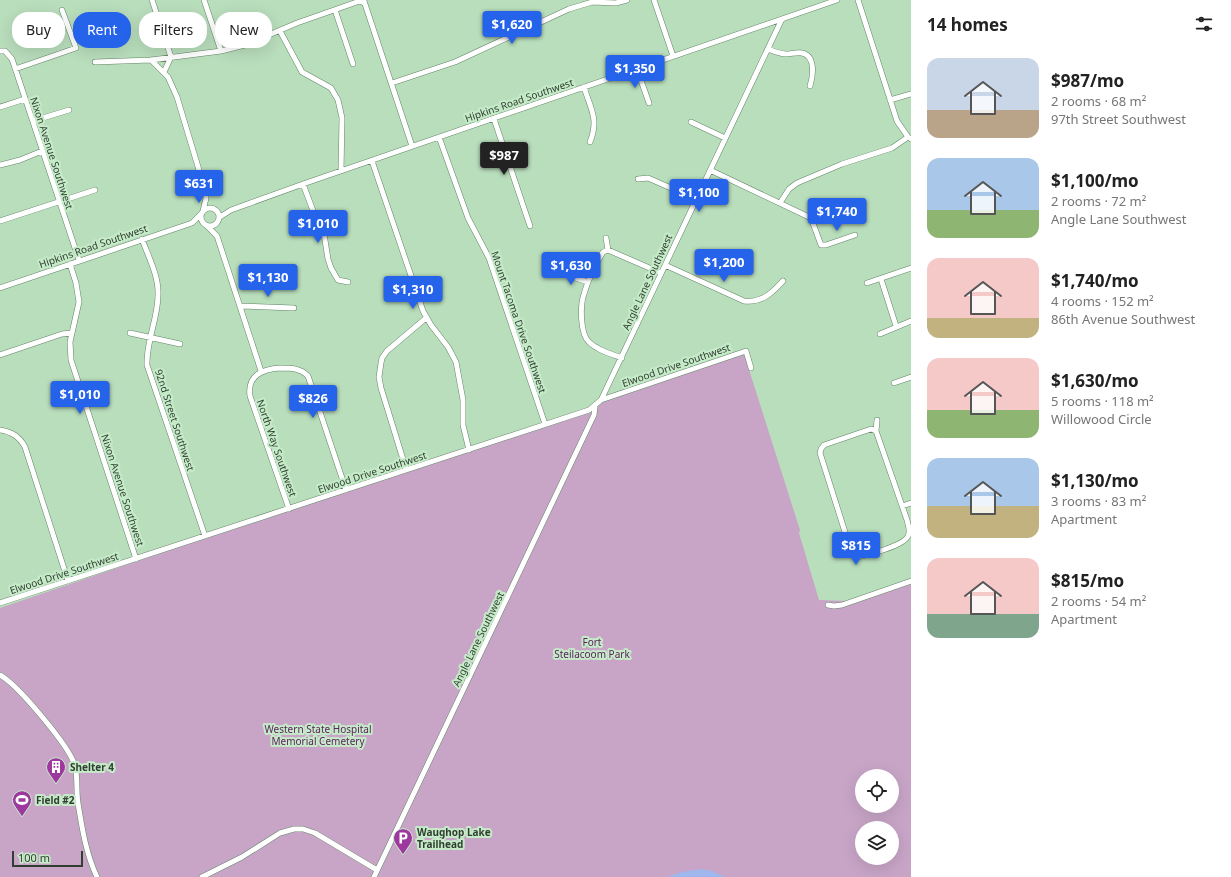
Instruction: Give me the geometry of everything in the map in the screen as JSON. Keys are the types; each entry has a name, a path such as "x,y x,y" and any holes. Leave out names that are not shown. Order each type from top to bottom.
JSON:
{"street":[{"path":"152,0 171,57 164,72"},
{"path":"204,0 221,51"},
{"path":"392,83 455,62 569,9 592,2 612,3 627,0"},
{"path":"654,0 673,56"},
{"name":"Hipkins Road Southwest","path":"219,220 231,210 304,184 837,0"},
{"path":"780,204 789,189 797,183 842,164 892,148 909,138 897,121 858,0"},
{"path":"95,62 151,60 221,51 245,45 360,1 364,2 412,146"},
{"path":"15,69 76,48 62,10"},
{"path":"335,10 353,64"},
{"name":"Angle Lane Southwest","path":"601,400 782,20"},
{"path":"280,31 302,72 331,88 338,100 342,118 341,171"},
{"path":"768,49 786,54 802,53 808,57 813,71 810,86"},
{"name":"Nixon Avenue Southwest","path":"0,51 7,52 15,69 79,260"},
{"path":"151,60 164,72 173,87 183,112 202,176 206,198 201,220 217,236"},
{"path":"637,69 649,103"},
{"path":"584,87 594,118 595,129 590,142"},
{"path":"890,100 911,94"},
{"path":"0,107 25,99"},
{"path":"33,121 69,110"},
{"path":"494,119 530,226"},
{"path":"690,122 725,138"},
{"name":"Mount Tacoma Drive Southwest","path":"440,137 468,218 489,258 545,424"},
{"path":"0,164 20,160 42,151"},
{"path":"372,161 426,318 448,347 456,362 463,400 463,425 469,450"},
{"path":"710,170 811,218 820,244 822,245 855,236"},
{"path":"638,179 648,178 696,199"},
{"path":"304,184 315,216 324,234 331,268 338,280 348,282"},
{"path":"0,222 94,190"},
{"path":"206,198 215,209 219,220 217,236 261,371 292,368 301,371 308,376 346,490"},
{"path":"202,213 208,208 215,209"},
{"name":"Hipkins Road Southwest","path":"215,209 231,210"},
{"name":"Hipkins Road Southwest","path":"192,223 202,213"},
{"path":"206,225 214,226 219,220"},
{"name":"Hipkins Road Southwest","path":"0,288 192,223 206,225"},
{"path":"606,238 608,250"},
{"name":"92nd Street Southwest","path":"142,239 156,277 158,290 158,304 147,354 149,370 205,536"},
{"path":"622,358 595,346 589,342 583,333 583,298 588,282 603,252 608,250 661,273"},
{"name":"Nixon Avenue Southwest","path":"70,264 76,283 79,302 72,333 70,351 74,371 136,559"},
{"path":"665,265 744,301 763,299 783,281"},
{"path":"867,283 911,268"},
{"path":"560,273 588,282"},
{"path":"881,279 896,326"},
{"path":"240,306 294,308"},
{"path":"406,469 380,388 380,369 382,358 387,351 426,318"},
{"path":"880,334 911,321"},
{"path":"0,355 62,334 72,333"},
{"path":"130,333 180,344"},
{"name":"Elwood Drive Southwest","path":"0,602 136,559 589,410 595,407 601,400 746,351 751,368"},
{"name":"North Way Southwest","path":"261,371 252,381 250,396 289,509"},
{"path":"894,383 911,377"},
{"name":"Angle Lane Southwest","path":"374,877 594,415 595,407"},
{"path":"876,431 872,429 824,445 820,449 853,555 858,557 893,546 906,539 908,536 909,528 876,431 877,420"},
{"path":"0,430 10,432 19,438 25,447 68,581"},
{"path":"902,506 911,503"},
{"path":"828,605 842,605 911,581"},
{"path":"0,675 21,692 64,744 73,758 78,802 86,843 96,877"},
{"path":"202,877 242,857 280,833 294,829 303,829 315,833 377,870"}],"green space":[{"name":"Fort Steilacoom Park","path":"744,354 800,530 799,533 819,600 851,601 911,581 911,877 0,877 0,608"}],"water":[{"path":"701,869 712,871 725,877 667,877 682,872"}],"place":[{"name":"Shelter 4","path":"56,784"},
{"name":"Field #2","path":"22,817"},
{"name":"Waughop Lake Trailhead","path":"403,855"}],"park label":[{"name":"Western State Hospital Memorial Cemetery","path":"318,734"}]}
